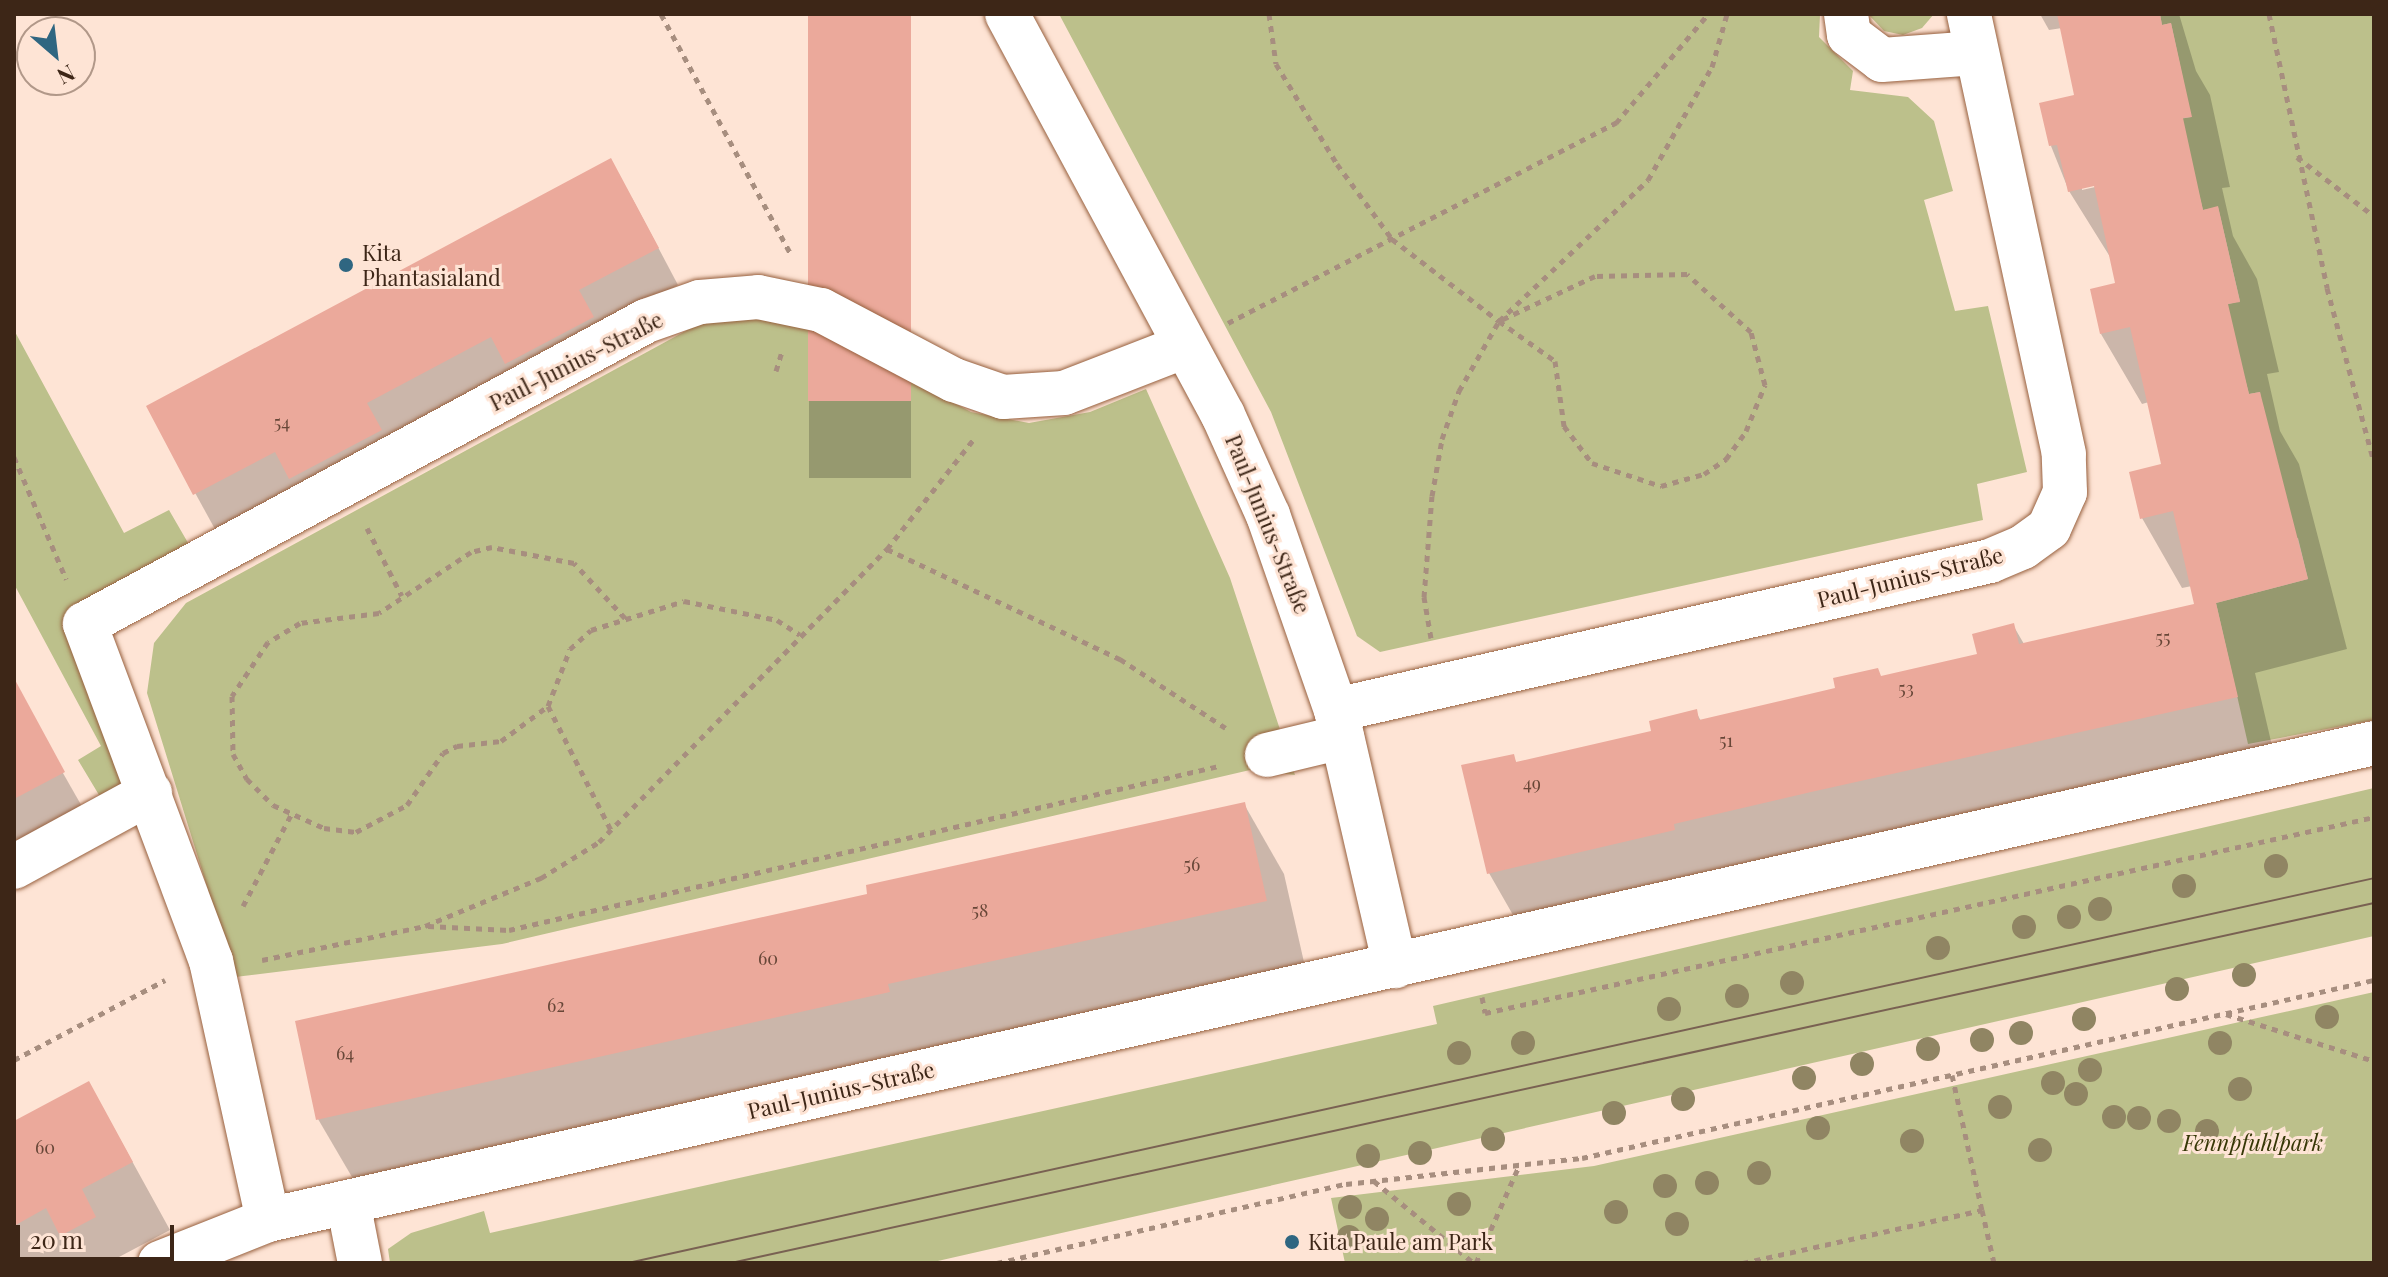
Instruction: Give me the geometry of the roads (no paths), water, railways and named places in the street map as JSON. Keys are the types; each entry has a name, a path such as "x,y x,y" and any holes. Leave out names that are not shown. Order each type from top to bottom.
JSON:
{"street":[{"name":"Paul-Junius-Straße","path":"1007,14 1185,346 1268,515 1339,723 1395,966"},
{"name":"Paul-Junius-Straße","path":"1339,723 1990,561 2023,547 2049,528 2065,492 2064,454 1972,34 1882,60 1849,35 1846,14"},
{"name":"Paul-Junius-Straße","path":"150,793 85,624 659,316 700,302 758,297 821,310 954,380 1003,397 1064,393 1185,346"},
{"path":"1267,755 1339,723"},
{"name":"Paul-Junius-Straße","path":"160,1263 268,1220 2374,743"},
{"path":"14,867 150,793 211,961 268,1220"},
{"path":"348,1202 360,1263"}],"tram line":[{"path":"628,1263 2374,878"},
{"path":"731,1263 2374,903"}],"place":[{"name":"Kita Phantasialand","path":"346,265"},
{"name":"Kita Paule am Park","path":"1292,1242"}],"park label":[{"name":"Fennpfuhlpark","path":"2253,1143"}]}
